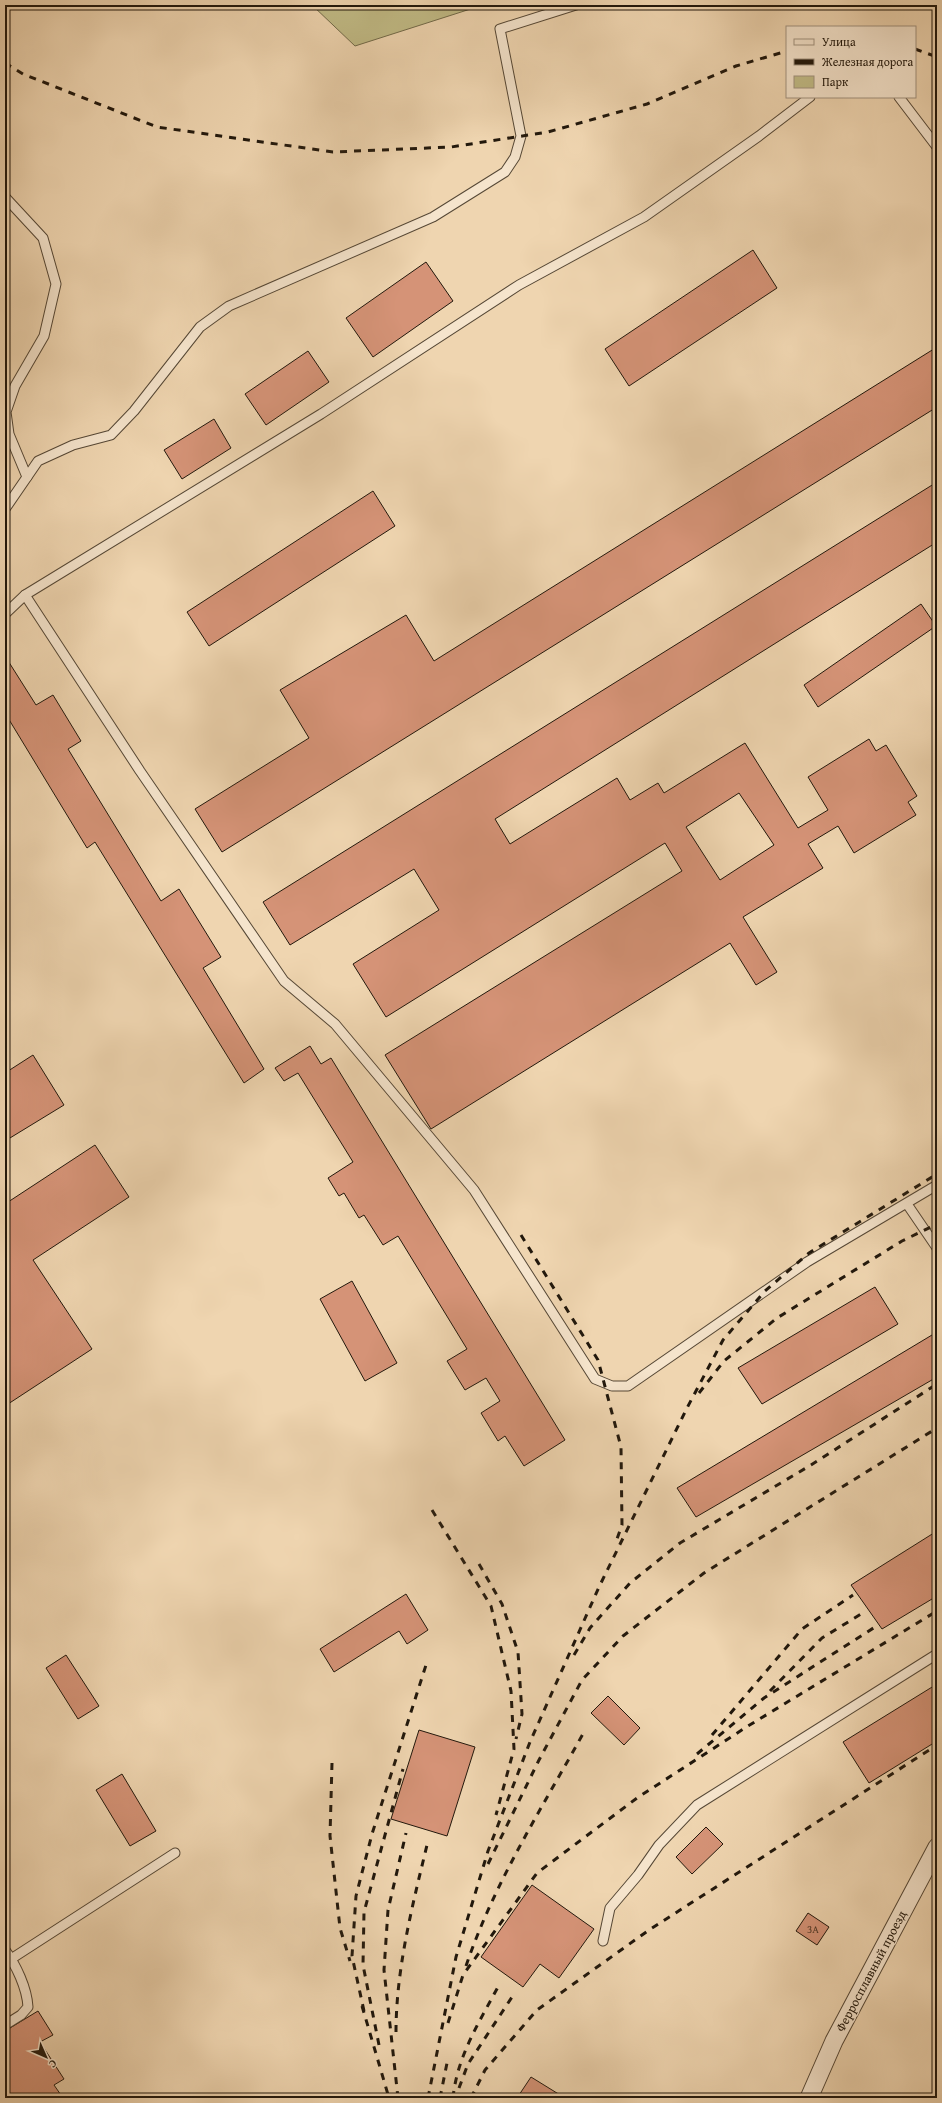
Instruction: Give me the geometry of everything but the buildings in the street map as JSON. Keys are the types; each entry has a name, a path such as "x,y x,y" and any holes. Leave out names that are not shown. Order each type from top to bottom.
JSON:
{"street":[{"name":"Ферросплавный проезд","path":"809,2098 834,2041 937,1847"}],"lane":[{"path":"5,509 38,461 73,445 111,435 134,411 200,328 229,306 433,218 505,172 515,156 521,136 500,29 576,5"},
{"path":"5,614 25,595 314,418 519,285 644,217 759,136 809,98"},
{"path":"900,98 937,147"},
{"path":"5,197 43,238 56,284 44,336 14,386 6,412 9,434 27,476"},
{"path":"25,595 140,772 284,981 335,1024 474,1190 595,1379 612,1386 628,1386 807,1262 937,1185"},
{"path":"907,1204 937,1248"},
{"path":"603,1941 610,1908 638,1875 659,1845 697,1805 937,1654"},
{"path":"11,1959 175,1853"},
{"path":"5,1950 11,1959 28,1998 28,2006 21,2015 5,2025"}],"green space":[{"path":"312,5 483,5 355,46"}],"railway":[{"path":"916,49 937,57"},
{"path":"5,63 23,74 157,127 333,152 451,147 548,132 647,104 736,66 786,51"},
{"path":"428,2098 456,1957 488,1851 530,1742 599,1587 687,1408 723,1340 765,1291 809,1253 937,1174"},
{"path":"699,1393 724,1361 777,1318 902,1241 937,1224"},
{"path":"521,1235 598,1360 621,1447 622,1525 617,1539"},
{"path":"574,1655 590,1628 630,1583 680,1543 811,1465 937,1384"},
{"path":"488,1864 539,1760 582,1680 623,1636 704,1573 937,1428"},
{"path":"432,1510 491,1606 511,1691 514,1749 496,1815"},
{"path":"479,1564 502,1604 518,1652 522,1714 516,1739"},
{"path":"712,1735 802,1629 853,1595"},
{"path":"770,1691 822,1638 866,1611"},
{"path":"448,2023 463,1975 537,1873 637,1798 748,1726 937,1611"},
{"path":"697,1754 764,1698 875,1627"},
{"path":"364,2011 352,1956 356,1896 372,1834 426,1665"},
{"path":"466,1966 490,1905 520,1846 584,1732"},
{"path":"471,2098 485,2070 537,2010 649,1930 937,1745"},
{"path":"332,1763 330,1836 340,1928 350,1961"},
{"path":"379,2045 363,1965 364,1912 403,1769"},
{"path":"398,2098 384,1970 388,1910 406,1833"},
{"path":"396,2032 399,1984 406,1936 428,1841"},
{"path":"453,2098 455,2083 464,2053 499,1985"},
{"path":"459,2088 468,2064 514,1994"},
{"path":"362,2006 389,2098"},
{"path":"440,2098 448,2058"}]}
